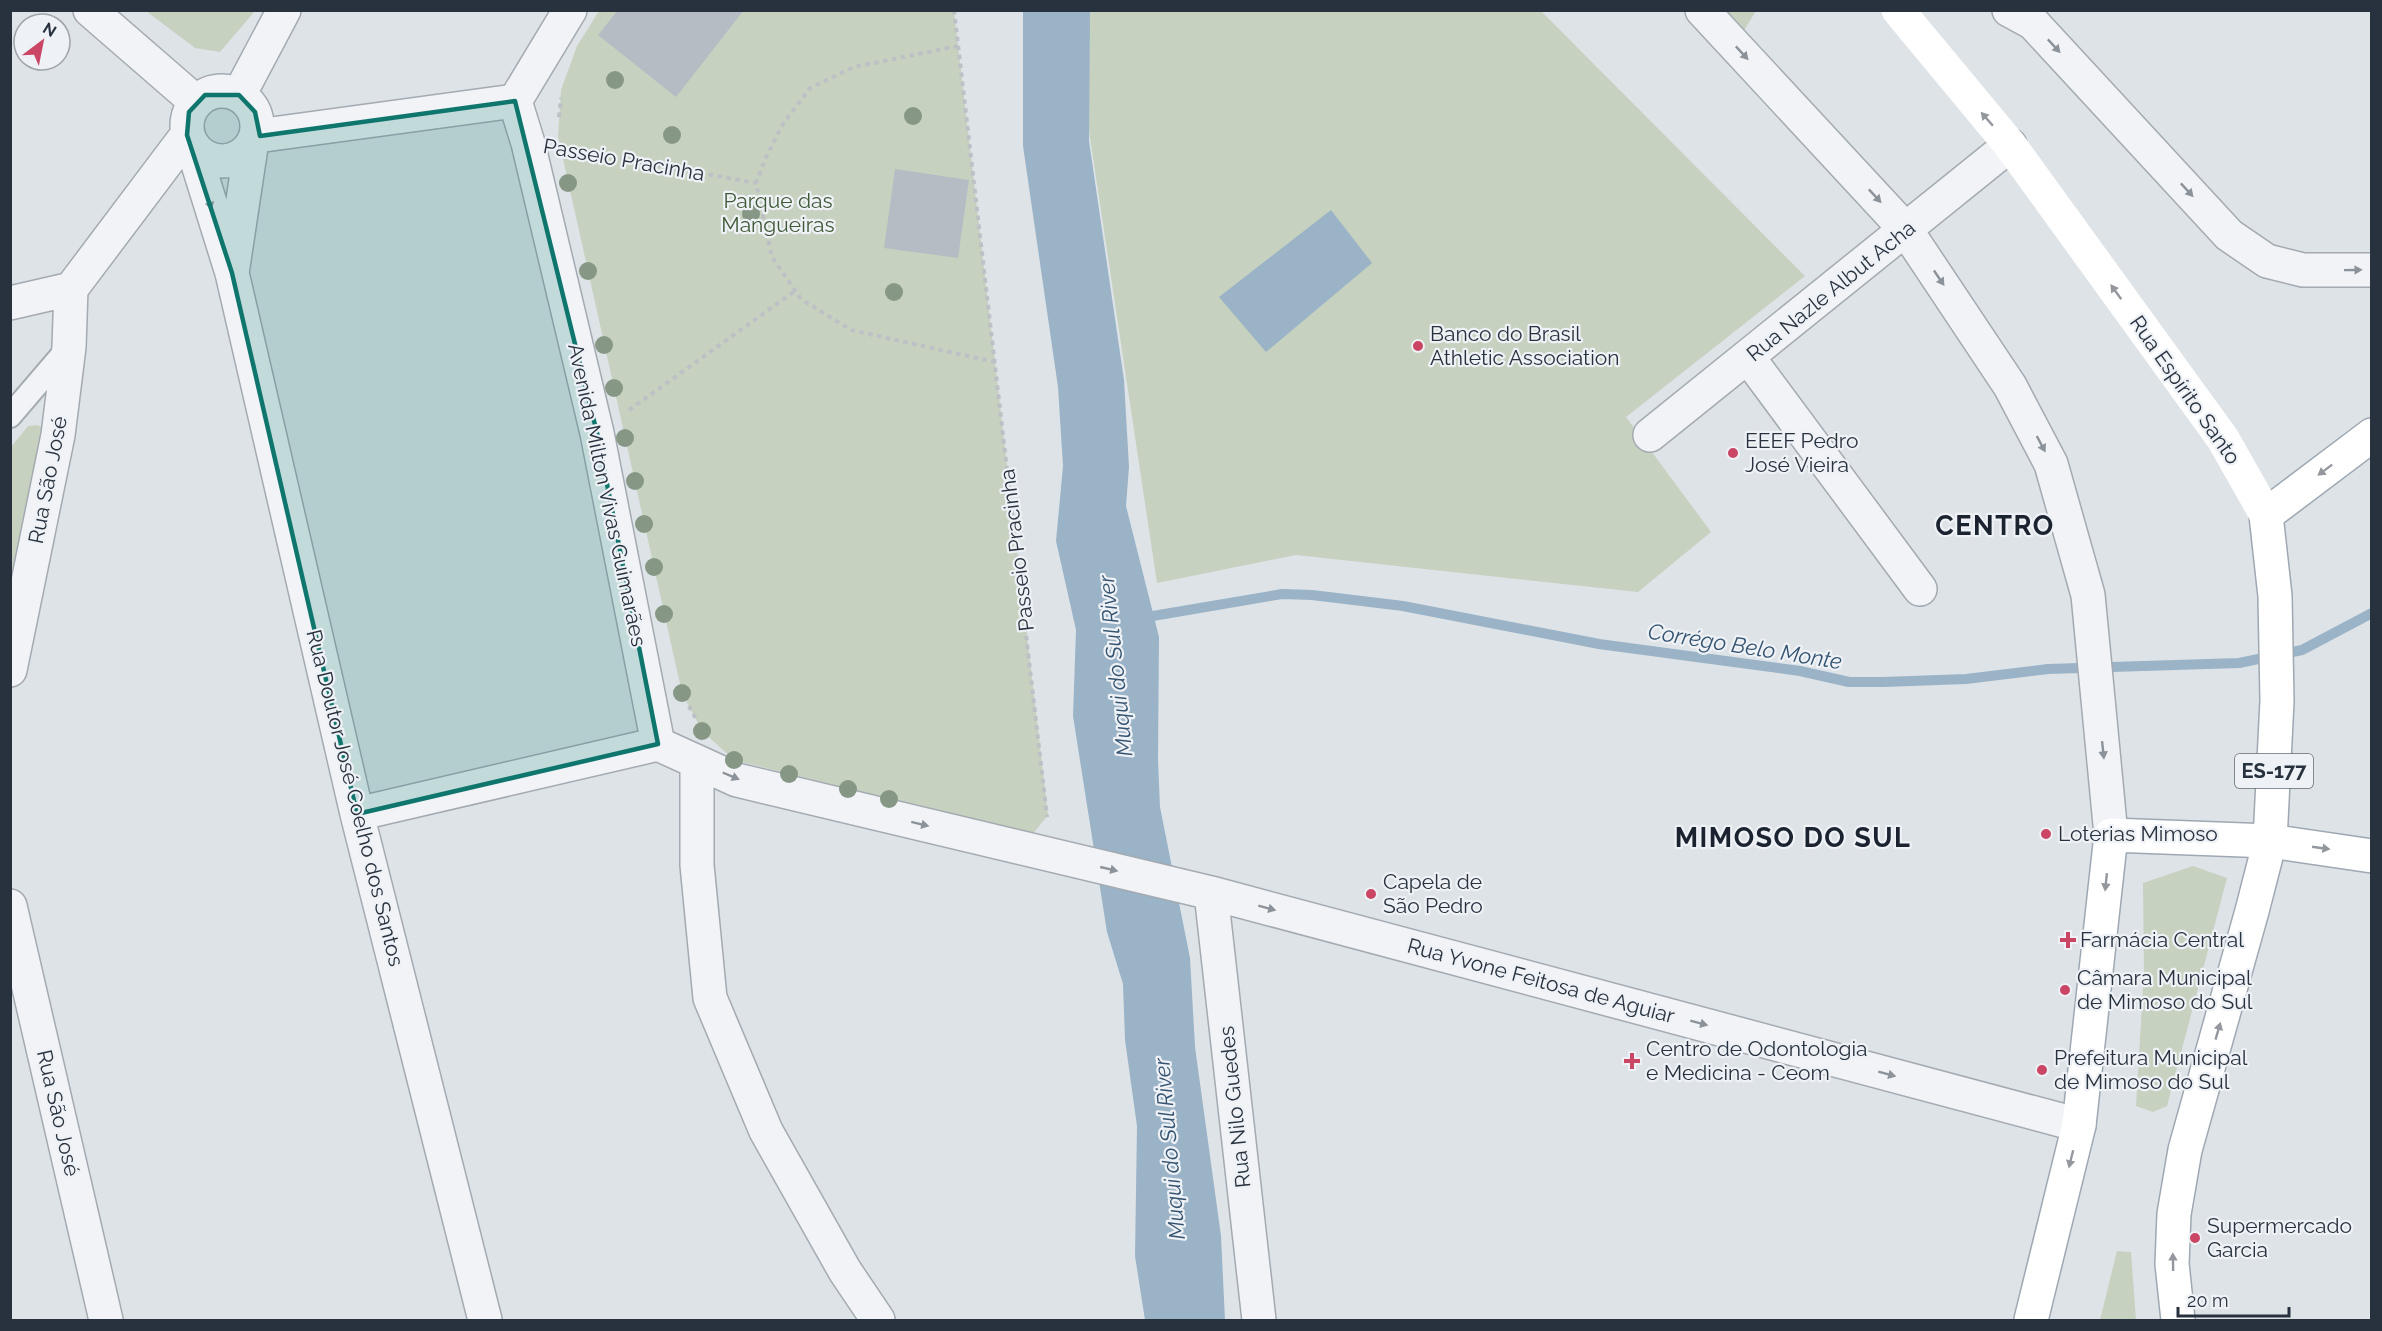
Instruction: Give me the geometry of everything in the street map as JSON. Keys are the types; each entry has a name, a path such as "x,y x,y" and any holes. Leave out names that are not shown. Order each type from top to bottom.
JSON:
{"main road":[{"name":"Rua Espírito Santo","path":"1898,10 2010,146 2223,440 2266,515 2275,596 2277,702 2270,841 2185,1150 2173,1224 2172,1264 2178,1320"},
{"path":"2266,515 2372,435"},
{"path":"2031,1320 2079,1125 2111,835 2270,841 2372,856"}],"street":[{"path":"90,10 196,102"},
{"path":"239,95 284,10"},
{"path":"254,141 515,101 570,10"},
{"path":"1702,10 1906,230 2010,386 2051,464 2088,595 2111,835"},
{"path":"2009,10 2033,23 2229,235 2267,261 2303,270 2372,270"},
{"path":"216,91 227,91 239,95 255,112 254,141 243,155 232,161 209,160 199,154 189,140 189,112 205,95 216,91"},
{"name":"Avenida Milton Vivas Guimarães","path":"515,101 528,143 597,433 658,744"},
{"path":"10,303 71,289 189,140"},
{"name":"Rua Doutor José Coelho dos Santos","path":"189,140 232,273 357,814 485,1320"},
{"name":"Rua Doutor José Coelho dos Santos","path":"232,273 254,141"},
{"name":"Rua Nazle Albut Acha","path":"1650,435 2010,146"},
{"name":"Rua São José","path":"10,670 58,435 69,347 71,289"},
{"path":"1748,357 1920,590"},
{"path":"357,814 658,744 697,762 697,865 710,998 766,1131 845,1271 878,1320"},
{"name":"Rua Yvone Feitosa de Aguiar","path":"697,762 738,780 1211,893 2079,1125"},
{"name":"Rua Nilo Guedes","path":"1211,893 1259,1320"},
{"name":"Rua São José","path":"10,906 106,1320"}],"lane":[{"path":"10,416 69,347"}],"path":[{"name":"Passeio Pracinha","path":"954,10 1048,815 1043,822"},
{"path":"958,46 854,67 810,88 783,124 756,183 772,257 801,298 851,330 995,362"},
{"name":"Passeio Pracinha","path":"528,143 756,183"},
{"path":"597,433 795,291"}],"highlighted area":[{"path":"205,95 239,95 255,112 260,136 515,101 597,433 658,744 357,814 232,273 187,135 189,112"}],"green space":[{"path":"146,11 255,11 220,52 195,48"},
{"name":"Parque das Mangueiras","path":"599,11 954,11 1048,815 1032,835 734,760 702,731 682,693 558,136 561,90 577,46"},
{"name":"Banco do Brasil Athletic Association","path":"1071,11 1541,11 1805,276 1626,417 1711,532 1638,592 1296,555 1157,583"},
{"path":"1711,11 1756,11 1738,40"},
{"path":"37,425 44,428 11,611 11,447 28,426"},
{"path":"2193,866 2227,878 2167,1106 2153,1112 2136,1106 2144,972 2143,883"},
{"path":"2117,1251 2131,1252 2136,1320 2100,1320"}],"water":[{"name":"Muqui do Sul River","path":"1023,11 1090,11 1089,141 1124,380 1129,467 1126,506 1159,637 1160,807 1190,958 1195,1047 1221,1236 1225,1320 1145,1320 1135,1256 1137,1126 1125,1040 1123,984 1107,932 1073,716 1076,630 1056,541 1063,466 1058,387 1023,146"},
{"path":"1331,210 1372,263 1266,352 1219,297"}],"building":[{"path":"618,10 744,10 676,97 598,35"},
{"path":"895,169 969,180 958,258 884,248"}],"waterway":[{"name":"Corrégo Belo Monte","path":"1141,618 1282,594 1312,595 1403,606 1599,644 1800,671 1849,682 1883,682 1966,679 2048,669 2239,663 2302,650 2372,613"}],"place":[{"name":"Banco do Brasil Athletic Association","path":"1418,346"},
{"name":"EEEF Pedro José Vieira","path":"1733,453"},
{"name":"Loterias Mimoso","path":"2046,834"},
{"name":"Capela de São Pedro","path":"1371,894"},
{"name":"Farmácia Central","path":"2068,940"},
{"name":"Câmara Municipal de Mimoso do Sul","path":"2065,990"},
{"name":"Centro de Odontologia e Medicina - Ceom","path":"1632,1061"},
{"name":"Prefeitura Municipal de Mimoso do Sul","path":"2042,1070"},
{"name":"Supermercado Garcia","path":"2195,1238"}],"district":[{"name":"CENTRO","path":"1995,526"},
{"name":"MIMOSO DO SUL","path":"1793,838"}]}
